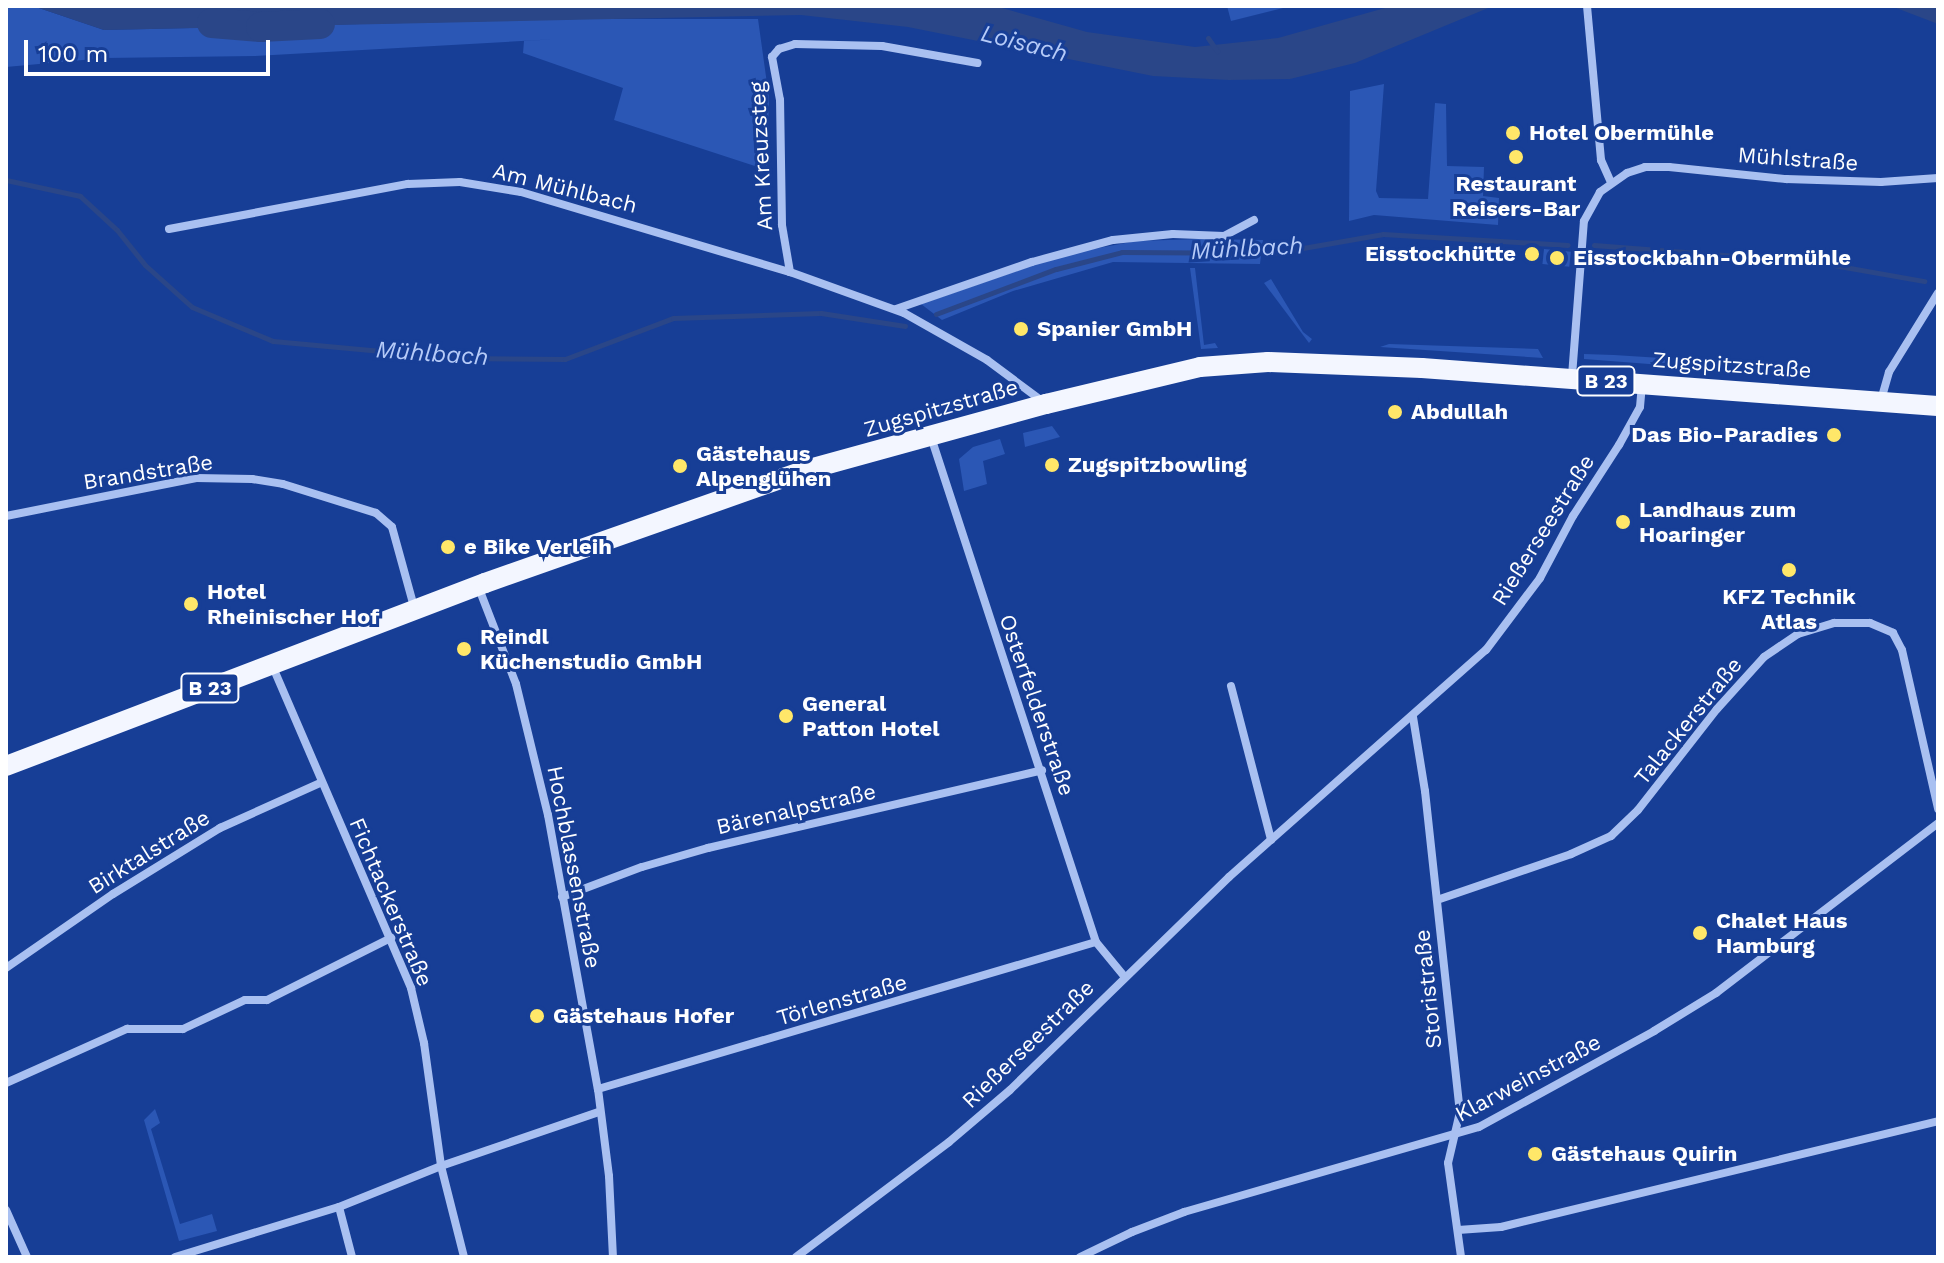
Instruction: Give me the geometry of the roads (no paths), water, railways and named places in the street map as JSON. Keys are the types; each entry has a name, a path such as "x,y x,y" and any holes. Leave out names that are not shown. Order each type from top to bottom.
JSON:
{"main road":[{"name":"Zugspitzstraße","path":"6,766 478,586 806,470 1046,404 1200,367 1268,362 1572,379 1938,406"}],"street":[{"path":"1572,379 1581,237 1591,206 1611,182 1601,160 1587,6"},
{"name":"Am Kreuzsteg","path":"790,272 782,225 780,100 772,57 779,49 795,44 882,46 977,63"},
{"name":"Mühlstraße","path":"1611,182 1645,167 1786,179 1881,182 1938,178"},
{"name":"Am Mühlbach","path":"169,229 408,184 460,182 521,192 790,272 900,311 987,360 1046,404"},
{"path":"900,311 1032,262 1113,240 1173,234 1224,236 1254,220"},
{"path":"1881,400 1889,372 1938,293"},
{"name":"Rießerseestraße","path":"796,1257 949,1142 999,1099 1124,976 1271,840 1486,650 1540,578 1640,407 1642,384"},
{"name":"Osterfelderstraße","path":"931,437 1096,942 1124,976"},
{"name":"Brandstraße","path":"6,516 196,478 252,479 283,484 376,513 392,527 415,610"},
{"name":"Hochblassenstraße","path":"478,586 516,684 548,815 598,1089 609,1176 613,1257"},
{"name":"Talackerstraße","path":"1437,900 1571,854 1611,836 1638,810 1717,709 1764,657 1798,634 1834,623 1870,623 1893,633 1902,650 1938,809"},
{"name":"Fichtackerstraße","path":"272,665 320,783 411,988 424,1043 441,1166 464,1257"},
{"path":"1231,686 1271,840"},
{"name":"Storistraße","path":"1413,717 1425,791 1460,1112 1448,1163 1461,1257"},
{"name":"Bärenalpstraße","path":"562,897 642,867 708,848 1042,770"},
{"name":"Birktalstraße","path":"6,968 113,894 220,828 320,783"},
{"name":"Klarweinstraße","path":"1080,1257 1184,1212 1319,1171 1454,1137 1479,1127 1654,1031 1716,993 1938,823"},
{"path":"6,1083 127,1029 183,1029 245,1000 267,1000 391,938"},
{"name":"Törlenstraße","path":"598,1089 1096,942"},
{"path":"175,1257 339,1207 441,1166 599,1112"},
{"path":"1458,1230 1501,1227 1938,1121"},
{"path":"339,1207 352,1257"},
{"path":"6,1210 27,1257"}],"water":[{"path":"33,6 995,6 1087,32 1195,47 1278,38 1392,6 1493,6 1355,63 1290,79 1229,80 1153,76 908,27 801,15 104,30"},
{"path":"1891,6 1938,6 1938,24"}],"waterway":[{"name":"Loisach","path":"212,23 261,27 320,24"},
{"path":"1208,38 1217,51"},
{"name":"Mühlbach","path":"6,180 80,196 117,230 145,265 192,307 273,341 457,358 565,359 673,318 821,313 905,326"},
{"name":"Mühlbach","path":"936,314 1056,269 1122,252 1274,253 1383,234 1568,245"},
{"name":"Mühlbach","path":"1594,245 1816,262 1924,281"}],"place":[{"name":"Hotel Obermühle","path":"1513,133"},
{"name":"Restaurant Reisers-Bar","path":"1516,157"},
{"name":"Eisstockhütte","path":"1532,254"},
{"name":"Eisstockbahn-Obermühle","path":"1557,258"},
{"name":"Spanier GmbH","path":"1021,329"},
{"name":"Abdullah","path":"1395,412"},
{"name":"Das Bio-Paradies","path":"1834,435"},
{"name":"Zugspitzbowling","path":"1052,465"},
{"name":"Gästehaus Alpenglühen","path":"680,466"},
{"name":"Landhaus zum Hoaringer","path":"1623,522"},
{"name":"e Bike Verleih","path":"448,547"},
{"name":"KFZ Technik Atlas","path":"1789,570"},
{"name":"Hotel Rheinischer Hof","path":"191,604"},
{"name":"Reindl Küchenstudio GmbH","path":"464,649"},
{"name":"General Patton Hotel","path":"786,716"},
{"name":"Chalet Haus Hamburg","path":"1700,933"},
{"name":"Gästehaus Hofer","path":"537,1016"},
{"name":"Gästehaus Quirin","path":"1535,1154"}]}
